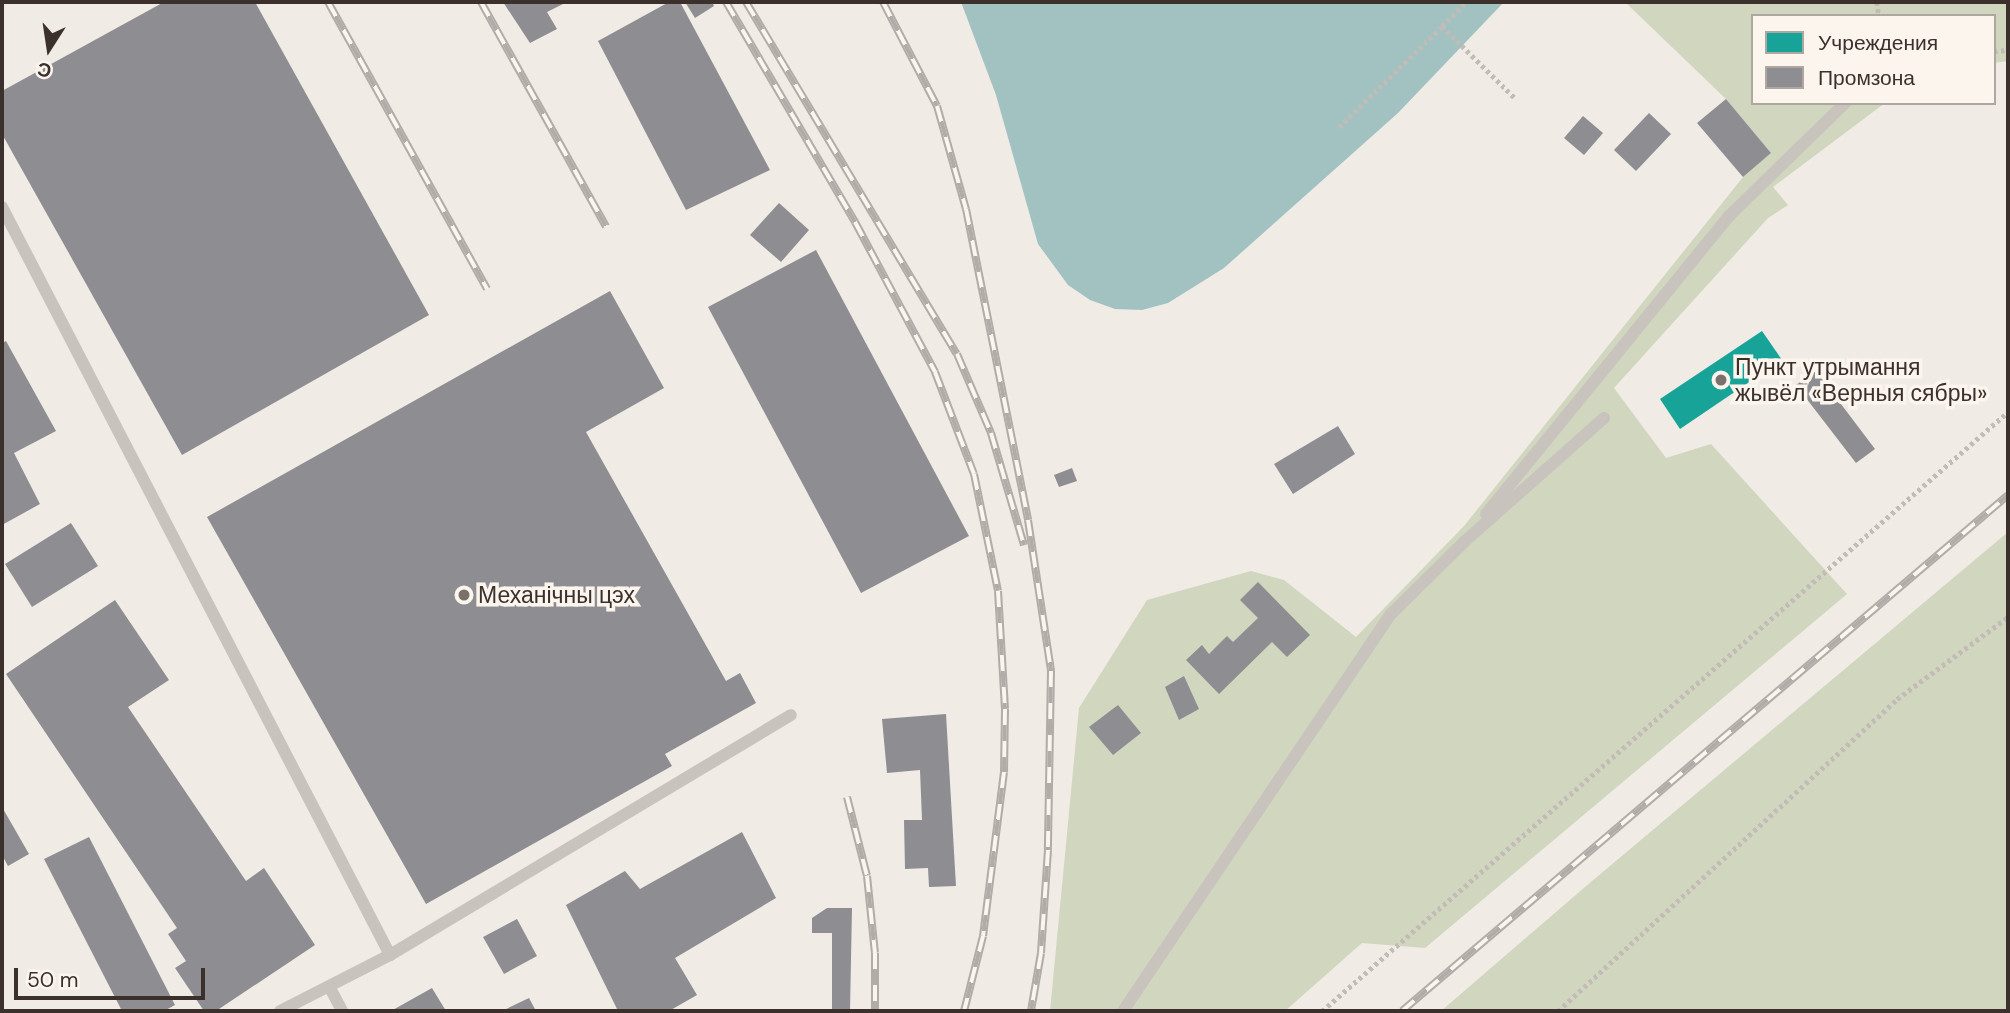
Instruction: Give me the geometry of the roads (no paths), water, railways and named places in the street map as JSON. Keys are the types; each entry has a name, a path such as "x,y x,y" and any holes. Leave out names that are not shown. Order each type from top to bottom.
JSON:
{"lane":[{"path":"1464,542 1729,216 1843,105"},
{"path":"2,207 390,955"},
{"path":"1123,1011 1391,614 1464,542 1604,418"},
{"path":"280,1011 330,988 390,955 791,715"},
{"path":"330,988 342,1011"}],"water":[{"path":"961,2 1504,2 1398,113 1224,268 1168,303 1142,310 1115,309 1090,300 1068,285 1038,244 996,95"}],"railway":[{"path":"328,2 487,289"},
{"path":"481,2 606,227"},
{"path":"726,2 855,222 935,372 974,474 998,591 1005,709 1004,772 983,936 964,1011"},
{"path":"746,2 957,354 991,433 1024,545"},
{"path":"883,2 937,106 966,209 1028,520 1051,671 1048,850 1041,953 1031,1011"},
{"path":"1402,1011 2008,495"},
{"path":"847,797 867,876 875,953 875,1011"}],"place":[{"name":"Пункт утрымання жывёл «Верныя сябры»","path":"1721,380"},
{"name":"Механічны цэх","path":"464,595"}]}
